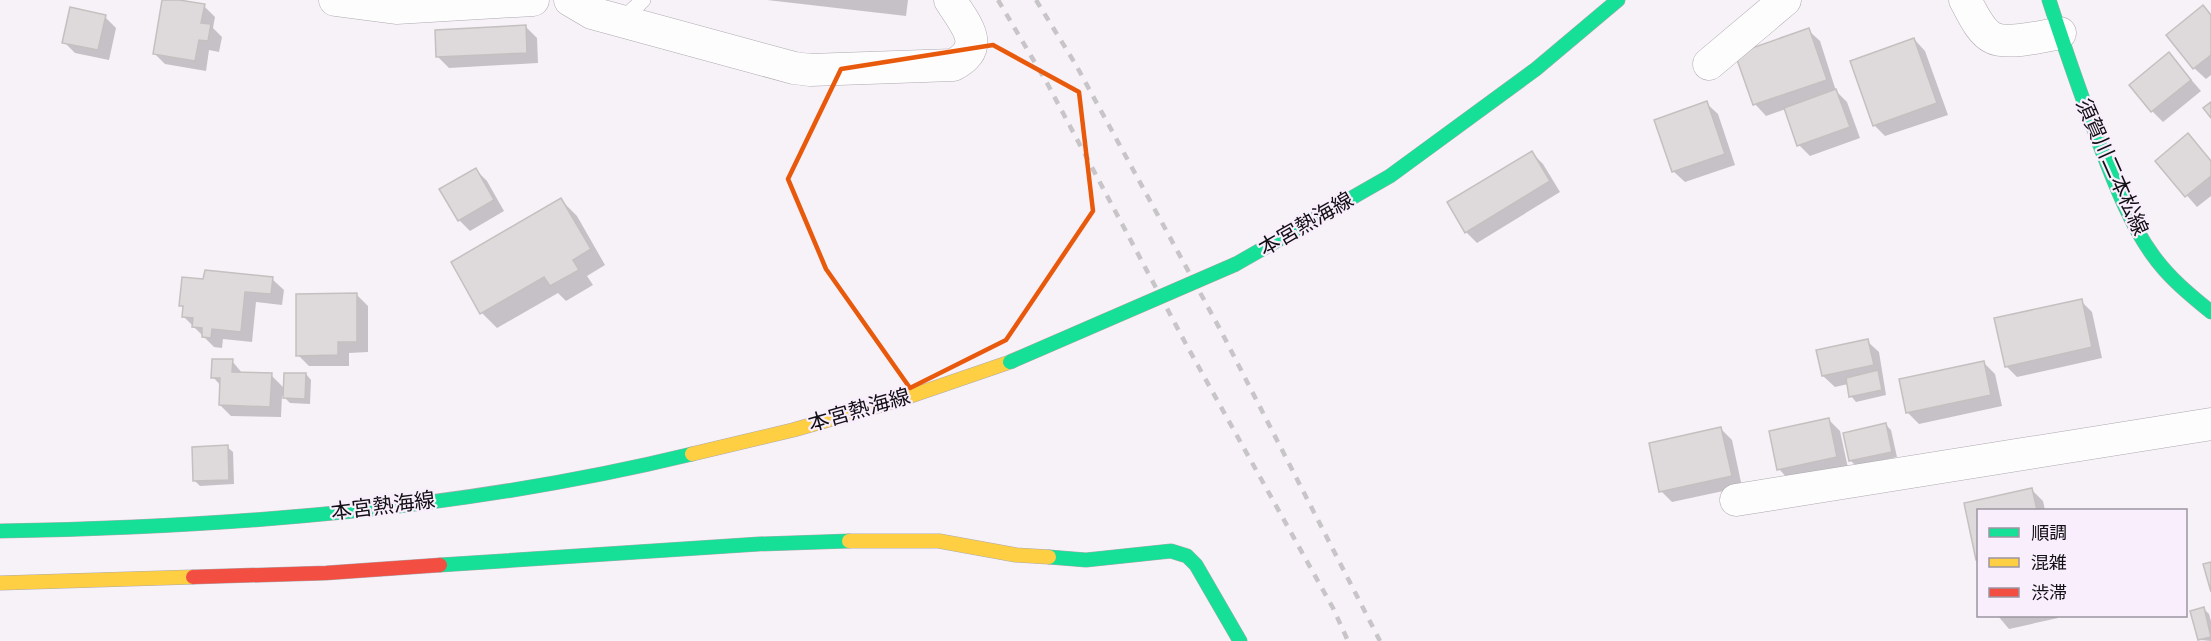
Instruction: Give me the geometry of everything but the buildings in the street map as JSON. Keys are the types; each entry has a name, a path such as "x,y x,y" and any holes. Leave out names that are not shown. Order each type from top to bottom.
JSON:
{"main road":[{"name":"本宮熱海線","path":"0,531 207,526 417,504 581,478 760,438 903,399 1010,362 1236,264 1390,176 1536,69 1618,0"},
{"name":"須賀川二本松線","path":"2049,0 2084,105 2140,236 2168,273 2190,296 2211,312"},
{"path":"0,583 326,573 759,544 826,542 939,542 1016,555 1086,560 1171,551 1187,556 1196,565 1240,641"}],"street":[{"path":"335,0 396,8 532,0"},
{"path":"570,0 592,13 632,10 794,68 810,70 953,65 963,60 970,52 972,45 969,30 950,0"},
{"path":"1709,63 1785,0"},
{"path":"1965,0 1986,32 1995,40 2024,40 2060,33"},
{"path":"1736,500 2211,424"}],"highlighted area":[{"path":"993,45 1079,92 1093,211 1006,340 910,388 826,269 788,179 841,69"}],"railway":[{"path":"998,0 1047,83 1187,346 1333,608 1348,641"},
{"path":"1036,0 1076,65 1221,331 1380,641"}],"traffic: fast":[{"path":"1236,264 1390,176 1536,69 1618,0"},
{"path":"2049,0 2075,78 2131,219 2158,262 2187,292 2211,312"},
{"path":"1010,362 1236,264"},
{"path":"0,531 174,525 348,512 521,489 692,454"},
{"path":"440,565 759,544 849,541"},
{"path":"1049,557 1086,560 1171,551 1187,556 1196,565 1240,641"}],"traffic: slow":[{"path":"692,454 793,430 902,399 1010,362"},
{"path":"849,541 939,541 1016,555 1049,557"},
{"path":"0,583 193,577"}],"traffic: jam":[{"path":"193,577 326,573 440,565"}]}
